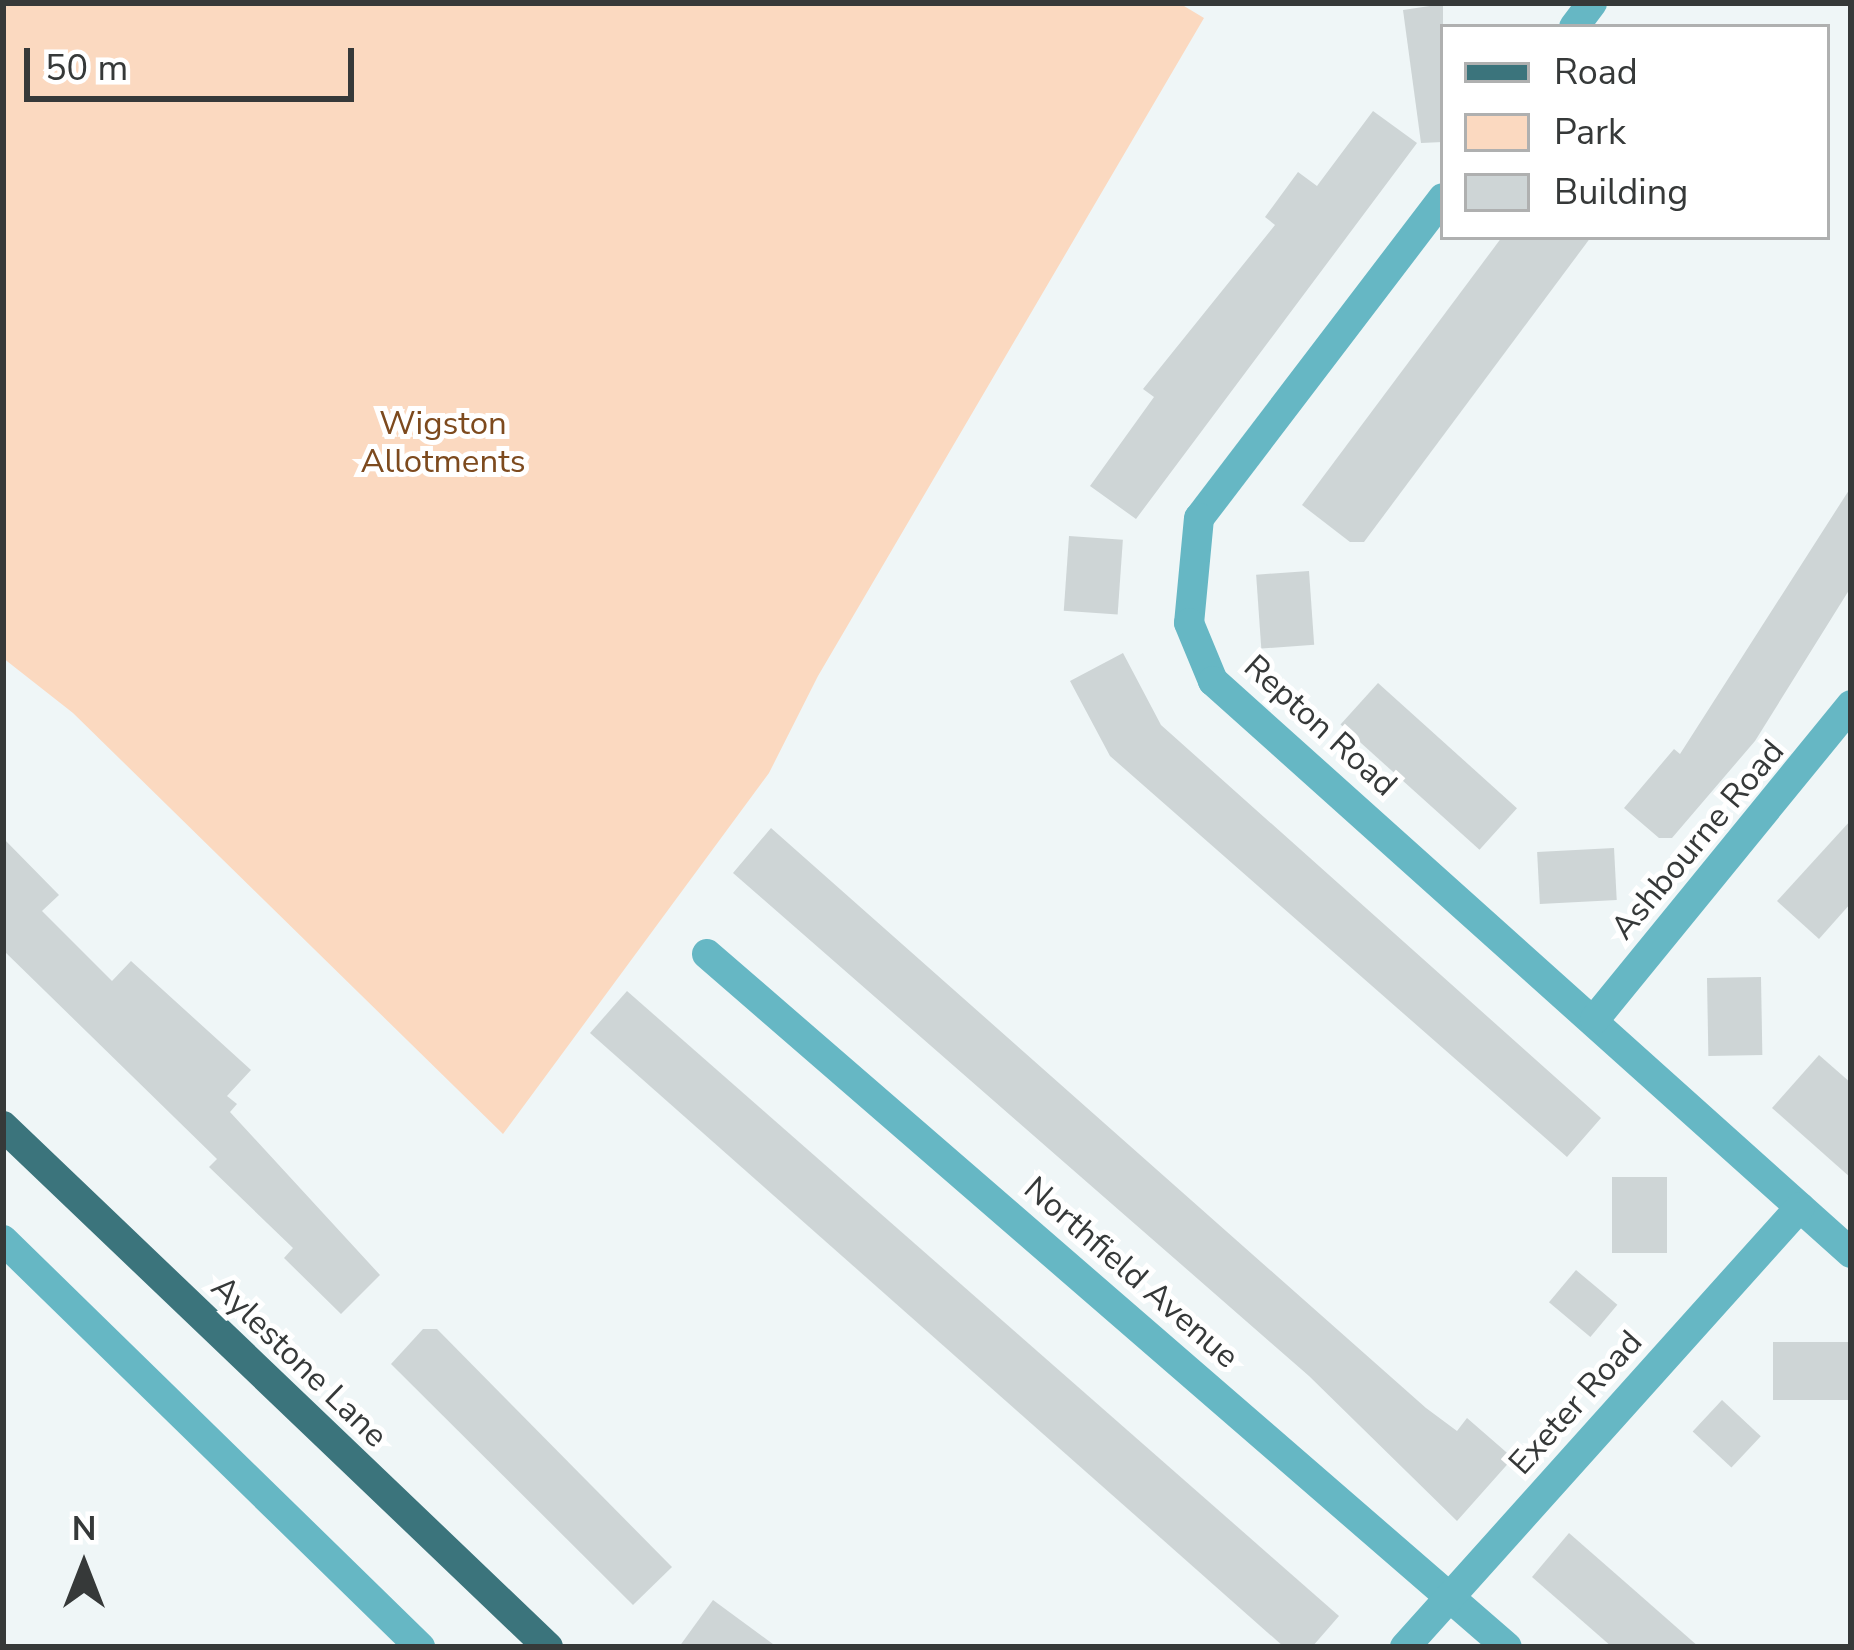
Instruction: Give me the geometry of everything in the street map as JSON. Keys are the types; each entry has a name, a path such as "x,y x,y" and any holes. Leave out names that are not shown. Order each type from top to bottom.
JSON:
{"main road":[{"name":"Aylestone Lane","path":"3,1126 548,1647"}],"street":[{"name":"Repton Road","path":"1440,202 1199,518 1189,622 1214,682 1851,1253"},
{"name":"Ashbourne Road","path":"1595,1019 1851,705"},
{"name":"Northfield Avenue","path":"707,954 1507,1647"},
{"name":"Exeter Road","path":"1406,1647 1800,1208"},
{"path":"3,1240 420,1647"}],"green space":[{"name":"Wigston Allotments","path":"3,3 1179,3 1204,18 818,676 769,773 503,1134 73,713 3,658"}],"building":[{"path":"1443,4 1440,142 1421,143 1403,10"},
{"path":"1373,111 1417,143 1136,519 1090,486 1154,397 1143,389 1275,225 1265,217 1298,172 1317,186"},
{"path":"1500,240 1589,240 1364,542 1350,542 1302,505"},
{"path":"1851,487 1851,587 1755,741 1672,838 1659,838 1624,808 1674,749 1680,754"},
{"path":"1069,536 1123,540 1118,615 1064,611"},
{"path":"1309,571 1314,645 1261,649 1256,575"},
{"path":"1123,653 1161,725 1601,1118 1567,1157 1110,756 1070,681"},
{"path":"1378,683 1517,808 1479,850 1341,725"},
{"path":"1851,820 1851,903 1819,939 1777,901"},
{"path":"771,828 1426,1408 1457,1431 1467,1418 1513,1458 1457,1521 1309,1376 733,873"},
{"path":"3,838 59,895 42,911 112,981 131,961 251,1070 227,1096 237,1104 230,1112 380,1275 341,1314 284,1258 293,1248 209,1167 217,1159 3,950"},
{"path":"1614,848 1617,900 1540,904 1537,852"},
{"path":"1761,977 1762,1055 1708,1056 1707,978"},
{"path":"627,991 1339,1616 1312,1647 1284,1647 590,1033"},
{"path":"1819,1055 1851,1083 1851,1178 1772,1108"},
{"path":"1612,1177 1667,1177 1667,1253 1612,1253"},
{"path":"1576,1270 1617,1305 1590,1337 1549,1302"},
{"path":"423,1329 437,1329 672,1567 633,1605 391,1364"},
{"path":"1773,1342 1851,1342 1851,1400 1773,1400"},
{"path":"1722,1400 1761,1436 1731,1468 1693,1431"},
{"path":"1569,1533 1699,1647 1612,1647 1532,1577"},
{"path":"713,1600 777,1647 679,1647"}]}
